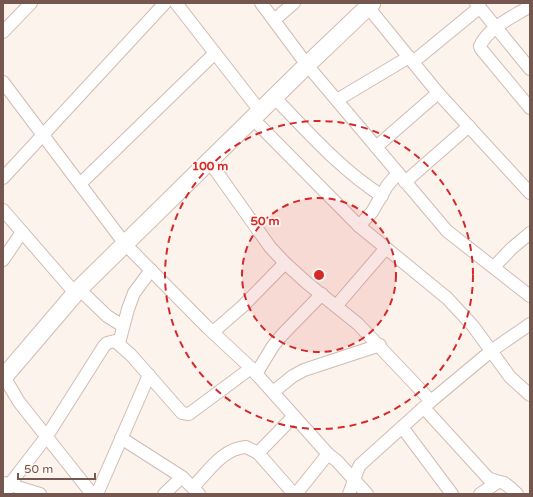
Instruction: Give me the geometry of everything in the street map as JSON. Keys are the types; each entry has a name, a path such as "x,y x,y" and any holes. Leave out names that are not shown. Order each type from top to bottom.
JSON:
{"street":[{"path":"3,32 31,3"},
{"path":"3,178 164,3"},
{"path":"176,3 215,53 256,115 359,226 447,298 473,326 510,377 530,395"},
{"path":"262,3 307,65 447,231 530,296"},
{"path":"274,20 294,3"},
{"path":"92,494 20,402 3,377 77,291 274,97 370,5 438,93 528,186"},
{"path":"337,100 411,60 478,5 530,69"},
{"path":"530,6 496,27 480,46 530,108"},
{"path":"80,184 215,53"},
{"path":"3,82 125,244 254,371 328,454 354,479 366,494"},
{"path":"376,147 438,93"},
{"path":"274,97 340,164 361,182 382,196"},
{"path":"359,226 372,212 387,186 402,177 469,126"},
{"path":"209,161 270,247 285,263 358,324 380,345 428,404 456,445 467,454 483,473 493,481 508,486 517,494"},
{"path":"3,210 77,291 107,316 123,326"},
{"path":"3,260 22,232"},
{"path":"494,267 511,249 530,233"},
{"path":"337,306 386,248"},
{"path":"213,332 243,306 285,263"},
{"path":"119,344 123,326 134,293 151,270"},
{"path":"40,494 6,487 47,436 104,346 111,341 115,341 131,355 182,413 189,414 254,371 282,334 322,294"},
{"path":"349,494 360,465 428,404 491,351 530,324"},
{"path":"273,392 304,370 380,345"},
{"path":"97,494 150,375"},
{"path":"258,453 294,416"},
{"path":"402,427 452,494"},
{"path":"121,438 182,477 196,491 224,455 232,450 246,446 258,453 295,494 328,454"},
{"path":"164,494 182,477"},
{"path":"480,494 498,482"}]}
